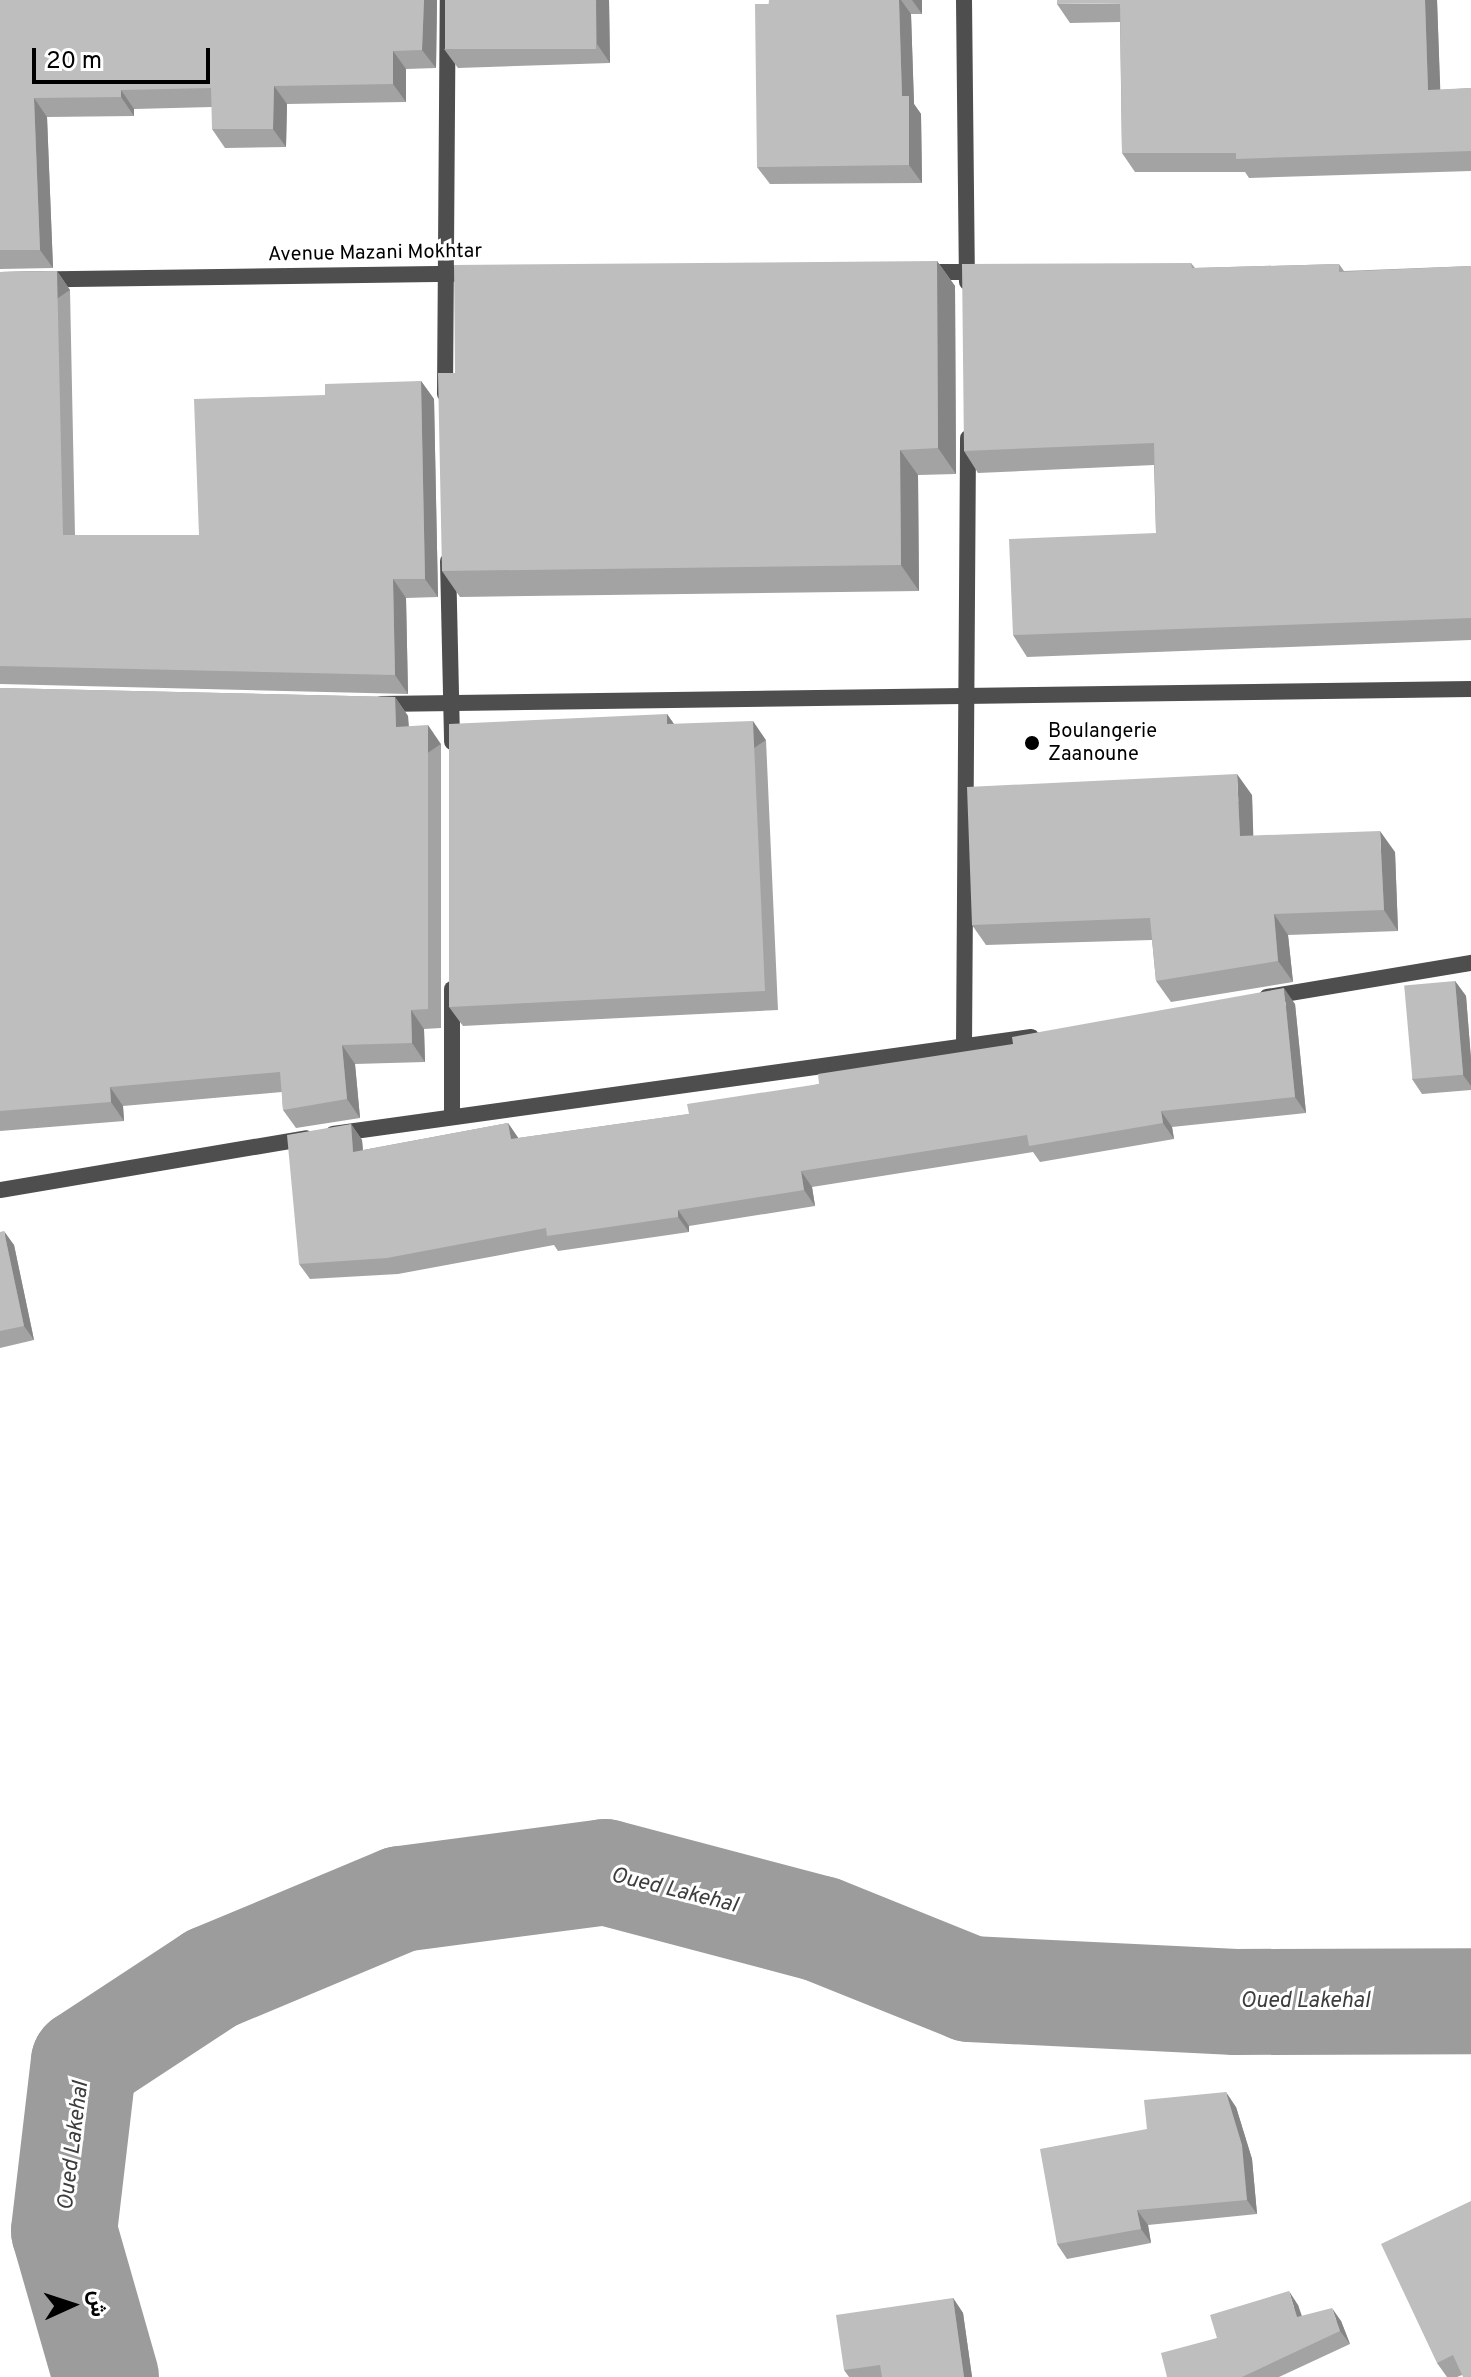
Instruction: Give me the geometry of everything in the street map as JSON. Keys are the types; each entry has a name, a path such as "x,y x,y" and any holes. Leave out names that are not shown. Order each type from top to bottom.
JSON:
{"street":[{"path":"445,412 442,273 448,0"},
{"path":"964,0 967,303"},
{"path":"903,272 998,272"},
{"name":"Avenue Mazani Mokhtar","path":"0,280 490,273"},
{"path":"964,1048 969,693 968,412"},
{"path":"448,536 452,753"},
{"path":"358,704 452,706 969,693 1471,689"},
{"path":"1256,999 1471,963"},
{"path":"452,972 452,1113"},
{"path":"0,1190 452,1113 964,1048 1056,1033"}],"building":[{"path":"0,0 424,0 422,50 393,51 393,84 274,86 273,129 212,129 211,88 121,90 121,97 34,98 40,250 0,250"},
{"path":"445,0 596,0 596,49 445,49"},
{"path":"769,0 899,0 902,96 909,96 909,165 757,167 755,4 769,4"},
{"path":"1057,0 1425,0 1428,90 1471,88 1471,151 1236,159 1236,153 1122,153 1120,3 1057,4"},
{"path":"937,261 938,448 900,450 901,565 442,571 438,373 455,373 454,265"},
{"path":"1191,263 1192,268 1339,264 1339,272 1471,266 1471,618 1013,635 1009,539 1156,533 1154,443 964,451 962,264"},
{"path":"57,271 63,535 199,535 194,399 325,395 325,384 421,381 425,579 393,579 395,675 0,666 0,272"},
{"path":"0,688 395,697 396,727 428,725 428,1009 411,1010 412,1043 342,1045 347,1099 283,1110 280,1072 110,1087 111,1102 0,1111"},
{"path":"667,714 667,724 753,721 765,991 449,1007 449,724"},
{"path":"1237,774 1240,836 1380,831 1384,910 1274,914 1278,961 1156,981 1150,918 972,925 967,787"},
{"path":"1455,981 1463,1075 1412,1079 1404,985"},
{"path":"1284,988 1295,1097 1161,1111 1163,1123 1029,1146 1027,1135 801,1171 804,1190 678,1210 678,1217 547,1236 546,1228 387,1258 299,1264 287,1135 351,1124 353,1152 508,1123 511,1139 689,1114 687,1104 819,1084 818,1074 1013,1044 1012,1037"},
{"path":"4,1231 24,1326 0,1331 0,1232"},
{"path":"1226,2092 1242,2145 1247,2200 1137,2210 1141,2229 1057,2244 1040,2149 1147,2129 1144,2100"},
{"path":"1471,2201 1471,2377 1463,2377 1453,2355 1437,2363 1381,2244"},
{"path":"1289,2291 1297,2317 1332,2308 1340,2331 1242,2377 1167,2377 1161,2353 1217,2338 1210,2315"},
{"path":"953,2298 964,2377 882,2377 880,2365 844,2370 836,2315"}],"waterway":[{"name":"Oued Lakehal","path":"106,2377 64,2231 84,2062 212,1978 401,1899 605,1872 821,1929 970,1989 1236,2002 1471,2001"}],"place":[{"name":"Boulangerie Zaanoune","path":"1032,743"}]}
